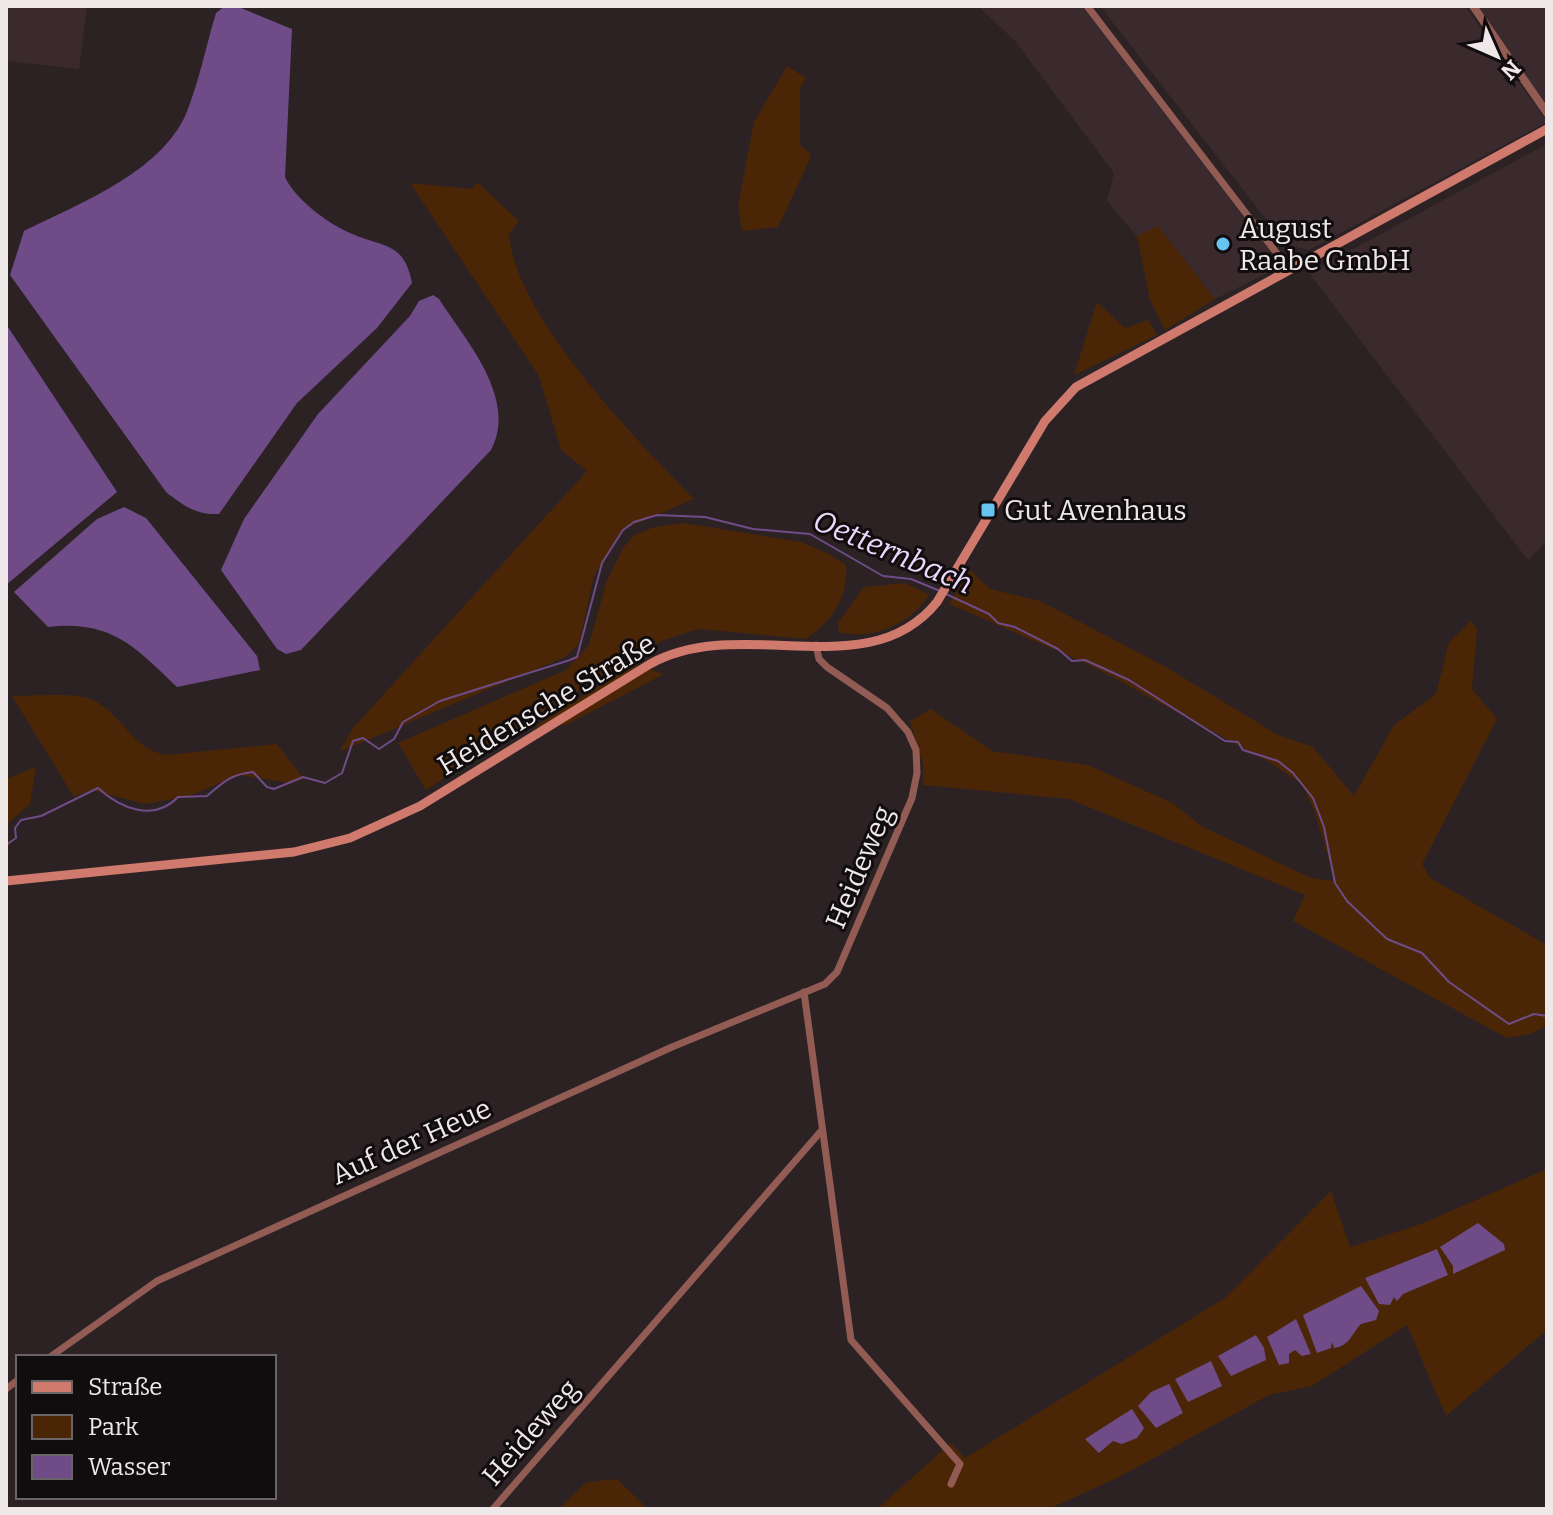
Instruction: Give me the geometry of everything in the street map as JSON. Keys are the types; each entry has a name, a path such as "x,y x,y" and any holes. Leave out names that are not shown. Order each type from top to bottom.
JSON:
{"main road":[{"name":"Heidensche Straße","path":"6,881 265,855 324,846 420,806 662,657 698,645 875,644 893,639 924,619 937,602 1045,421 1064,397 1091,376 1547,129"}],"street":[{"path":"1087,6 1288,268"},
{"path":"1473,6 1547,113"},
{"name":"Heideweg","path":"804,992 825,984 837,972 908,809 917,773 916,750 908,732 887,708 827,667 819,659 816,645"},
{"path":"804,992 851,1340 960,1464 951,1484"},
{"name":"Auf der Heue","path":"53,1355 157,1281 672,1047 804,992"},
{"name":"Heideweg","path":"493,1509 822,1130"}],"shaded area":[{"path":"6,6 87,6 79,69 6,61"},
{"path":"978,6 1082,6 1269,250 1272,263 1267,273 1215,299 1159,227 1137,236 1107,201 1114,173 1015,41"},
{"path":"1100,6 1465,6 1547,122 1309,250 1286,245"},
{"path":"1474,6 1547,6 1547,110"},
{"path":"1547,139 1547,541 1528,560 1309,273 1543,146"}],"green space":[{"path":"787,66 806,78 800,88 800,145 811,154 778,227 742,231 738,206 754,122"},
{"path":"477,182 519,221 509,234 517,267 555,339 612,411 694,499 622,530 594,576 579,644 565,657 339,752 354,727 587,471 561,450 539,376 410,183 472,189"},
{"path":"1158,226 1215,299 1165,330 1150,300 1137,236"},
{"path":"1097,302 1125,328 1148,320 1157,335 1074,375"},
{"path":"683,523 801,542 829,554 846,565 844,588 837,607 824,624 806,639 698,629 662,641 619,664 426,790 398,743 566,670 589,645 606,583 623,548 633,536 654,527"},
{"path":"970,570 990,589 1040,601 1166,667 1278,735 1313,747 1354,796 1394,725 1436,694 1449,642 1471,621 1477,629 1472,689 1497,719 1422,864 1430,878 1547,945 1547,1026 1530,1034 1507,1038 1293,921 1305,895 1069,799 923,785 923,764 910,721 931,709 992,751 1088,765 1172,803 1203,827 1311,878 1335,881 1315,812 1302,784 1269,762 1090,665 949,604"},
{"path":"905,583 929,595 912,614 877,632 839,632 838,623 864,587"},
{"path":"633,664 664,674 566,725 534,727"},
{"path":"66,695 93,700 144,746 166,755 277,744 304,779 291,783 239,775 189,796 145,804 91,790 74,797 12,696"},
{"path":"36,767 30,804 6,825 6,779"},
{"path":"1547,1169 1547,1330 1446,1416 1407,1325 1312,1386 1269,1395 1119,1477 1049,1509 877,1509 951,1443 965,1458 1225,1298 1331,1191 1350,1247 1421,1224"},
{"path":"617,1479 648,1509 558,1509 587,1482"}],"water":[{"path":"225,6 236,6 292,29 285,177 289,185 313,210 332,223 398,253 404,260 412,283 377,328 297,403 219,514 211,514 191,509 166,492 10,275 24,231 92,198 138,170 174,135 191,102 216,13"},
{"path":"433,295 439,299 474,352 494,390 498,430 491,450 301,650 286,654 277,649 221,570 244,519 318,414 410,316 419,301"},
{"path":"6,324 117,492 6,585"},
{"path":"124,507 146,518 257,656 260,670 177,687 134,648 105,632 70,626 48,627 14,592 97,519"},
{"path":"1478,1223 1504,1244 1505,1250 1453,1274 1453,1266 1440,1247"},
{"path":"1437,1249 1448,1275 1403,1294 1397,1301 1394,1297 1390,1305 1379,1304 1365,1278"},
{"path":"1361,1286 1379,1311 1376,1320 1361,1324 1344,1345 1334,1348 1332,1342 1331,1348 1317,1353 1303,1315"},
{"path":"1296,1319 1311,1354 1302,1356 1295,1350 1289,1354 1289,1363 1279,1365 1267,1337"},
{"path":"1256,1335 1264,1348 1266,1360 1231,1376 1218,1356"},
{"path":"1211,1361 1222,1386 1188,1402 1175,1379"},
{"path":"1169,1384 1183,1413 1156,1428 1138,1406 1151,1392"},
{"path":"1132,1409 1144,1428 1137,1438 1122,1444 1113,1441 1099,1453 1085,1439"}],"waterway":[{"name":"Oetternbach","path":"6,845 16,838 15,828 21,820 41,816 98,788 127,807 148,811 169,805 178,797 207,796 227,780 245,773 253,772 267,787 274,789 303,777 325,783 342,773 353,741 363,738 379,749 394,739 403,722 440,701 577,657 602,563 623,530 634,522 657,515 705,517 753,529 810,534 883,576 911,579 940,591"},
{"name":"Oetternbach","path":"946,594 989,614 998,623 1015,627 1058,649 1072,661 1085,660 1129,680 1225,741 1238,742 1243,750 1278,761 1293,773 1313,798 1324,827 1335,883 1347,901 1387,939 1422,953 1449,982 1509,1024 1534,1014 1547,1016"}],"place":[{"name":"August Raabe GmbH","path":"1223,244"},
{"name":"Gut Avenhaus","path":"988,510"}]}
